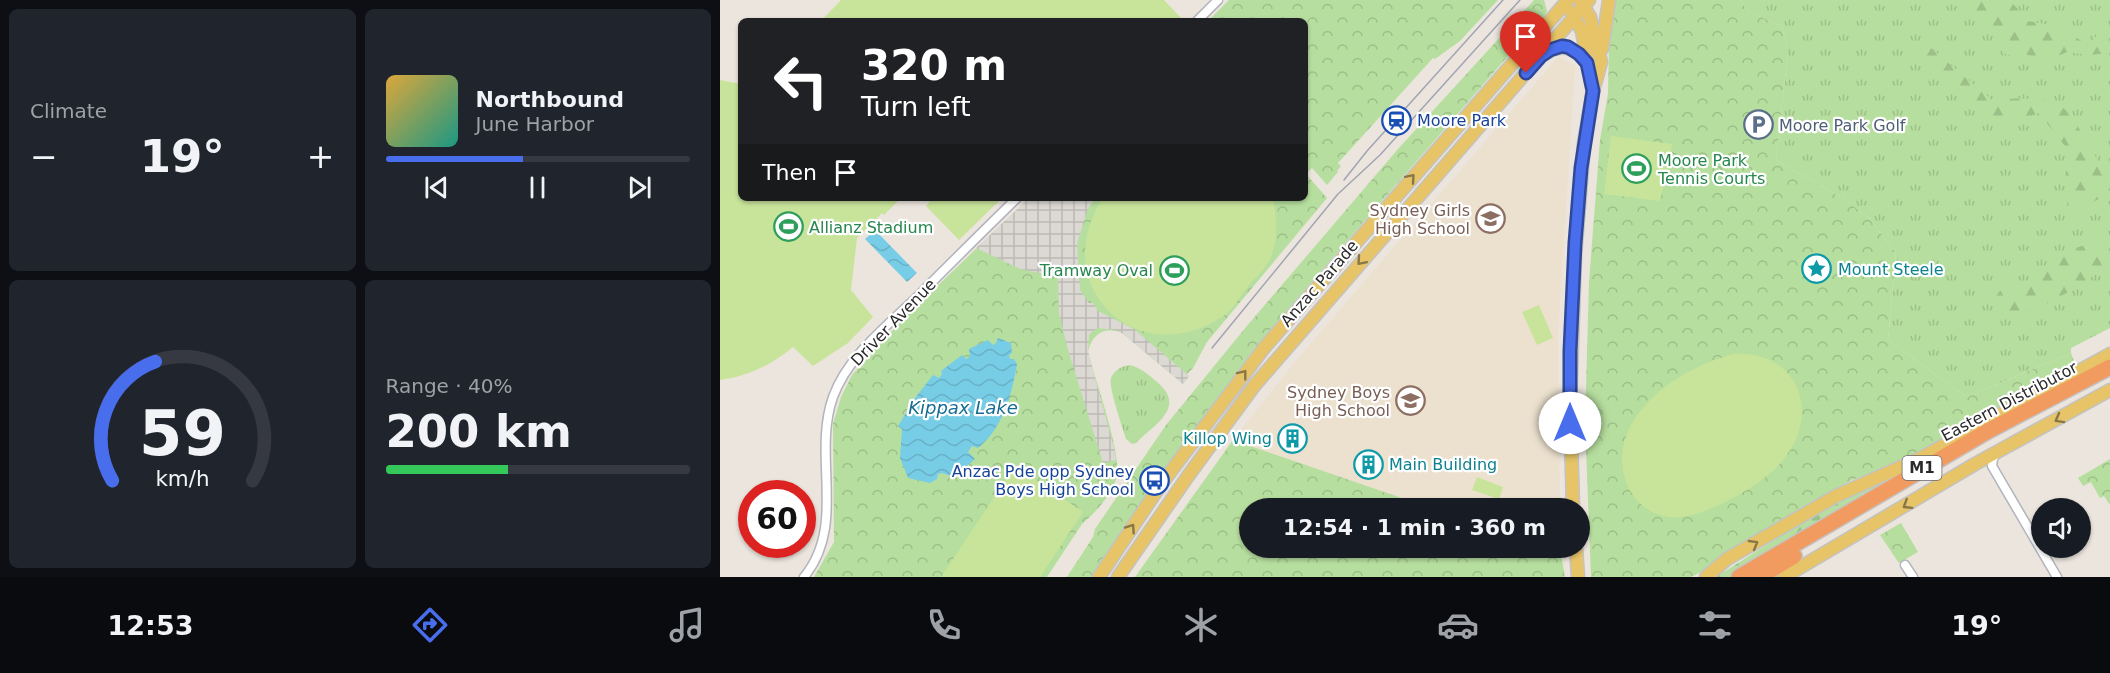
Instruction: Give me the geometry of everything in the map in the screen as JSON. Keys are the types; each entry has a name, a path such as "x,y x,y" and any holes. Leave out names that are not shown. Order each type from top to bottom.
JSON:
{"highway":[{"name":"Eastern Distributor","path":"1739,577 1978,436 2107,371"},
{"name":"Eastern Distributor","path":"1760,577 2107,371"}],"main road":[{"path":"1573,498 1570,401 1573,290 1581,168 1593,91 1601,62 1609,0"},
{"path":"1566,2 1582,31 1593,91"},
{"name":"Anzac Parade","path":"1099,577 1162,483 1263,348 1566,2"},
{"path":"1584,2 1593,26 1601,62"},
{"name":"Anzac Parade","path":"1118,577 1254,386 1432,178 1541,56 1584,2"},
{"path":"1541,56 1557,47 1568,47 1587,63"},
{"path":"1706,577 1727,559 1836,496 1921,458 2110,354"},
{"path":"1784,577 1975,464 2110,390"},
{"path":"1577,558 1578,577"}],"street":[{"path":"1200,18 1218,0"},
{"name":"Driver Avenue","path":"804,577 815,563 825,536 826,423 833,396 842,377 870,343 1014,201"},
{"path":"1997,452 1992,466 2057,577"},
{"path":"1975,464 1995,472"},
{"path":"1905,565 1913,577"}],"shaded area":[{"name":"Sydney Boys High School","path":"1558,57 1575,66 1558,337 1560,498 1402,498 1233,440 1294,363"},
{"path":"1026,201 1094,201 1088,208 1077,244 1080,290 1098,311 1134,329 1189,376 1183,384 1116,330 1097,328 1089,335 1088,352 1116,460 1103,463 1059,313 1058,277 1020,269 976,248"}],"green space":[{"path":"841,0 1164,0 1181,18 824,18"},
{"path":"1229,0 1498,0 1460,41 1435,59 1433,58 1338,163 1341,166 1338,172 1327,185 1312,168 1308,172 1308,18 1211,18"},
{"path":"1534,0 1544,0 1547,11 1541,22 1521,41 1256,346 1158,478 1155,476 1149,484 1152,487 1091,577 1067,577 1093,537 1095,529 1166,425 1246,327 1398,149"},
{"path":"1612,0 1740,0 1749,12 1782,26 1788,51 1776,160 1844,199 1869,218 1896,253 1888,340 1967,397 2071,353 2076,367 1903,461 1850,481 1691,577 1591,577 1590,498 1588,498 1585,423 1589,282 1600,140 1608,94 1609,43 1600,12"},
{"name":"Moore Park Golf","path":"1740,0 2110,0 2110,328 2071,348 2071,353 1967,397 1888,340 1896,253 1869,218 1844,199 1776,160 1788,51 1782,26 1749,12"},
{"path":"1950,0 2009,0 2018,9 2017,21 2037,22 2054,27 2088,45 2100,32 2110,34 2110,53 2089,55 2067,52 2046,61 2025,54 2006,55 1999,39 1990,30 1994,20 1988,12 1974,18"},
{"path":"1931,48 1992,100 2038,99 2055,103 2067,111 2099,162 2110,158 2110,192 2082,209 2068,213 2065,181 2068,150 2039,113 2012,121 1991,114 1965,96 1922,57"},
{"name":"Allianz Stadium","path":"720,80 738,83 738,201 898,201 884,215 882,213 857,238 851,290 873,317 848,343 813,366 793,347 759,369 720,380"},
{"name":"Moore Park Tennis Courts","path":"1611,136 1672,144 1660,201 1604,194"},
{"path":"1308,176 1327,198 1207,342 1183,384 1122,333 1105,331 1092,341 1088,352 1115,449 1117,475 1108,496 1082,524 1047,577 814,577 834,542 833,424 841,397 852,375 902,320 1026,201 1308,201"},
{"path":"930,201 999,201 959,240 926,206"},
{"name":"Tramway Oval","path":"1102,201 1273,201 1276,230 1272,254 1265,268 1226,314 1190,332 1159,334 1132,327 1109,311 1093,289 1085,261 1088,230"},
{"path":"2110,237 2110,265 2070,291 2024,311 2009,312 1994,309 1992,302 2006,282 2021,284 2034,277 2060,253"},
{"path":"1539,305 1553,338 1537,345 1522,312"},
{"path":"1733,354 1755,355 1773,362 1787,373 1797,387 1801,404 1801,422 1795,441 1776,468 1756,484 1731,499 1696,514 1676,517 1658,514 1644,506 1632,494 1625,479 1622,462 1624,443 1631,425 1650,400 1662,389 1689,372"},
{"path":"1130,365 1148,374 1165,391 1169,399 1169,407 1165,415 1136,443 1132,444 1126,439 1111,383 1112,375 1116,371"},
{"path":"1233,440 1402,498 1239,498 1239,558 1562,558 1565,577 1135,577"},
{"path":"2110,459 2110,505 2104,496 2100,498 2091,482 2083,486 2078,478"},
{"path":"1015,466 1083,512 1040,577 941,577"},
{"path":"1902,473 1730,577 1716,577 1782,535 1854,494"},
{"path":"1477,477 1503,487 1499,498 1472,490"},
{"path":"1901,523 1918,552 1899,563 1880,535"}],"water":[{"path":"875,230 917,273 907,282 865,239"},
{"name":"Kippax Lake","path":"998,338 1011,343 1010,359 1014,359 1017,364 1005,410 994,431 978,448 972,446 968,452 975,459 954,477 938,474 937,479 930,483 908,478 900,458 902,429 898,426 915,398 933,375 939,378 941,371 962,355 966,359 970,356 969,349 988,340 993,345"}],"tram line":[{"path":"1344,180 1367,151 1503,0"},
{"path":"1212,348 1338,194 1380,155 1520,0"}],"place":[{"name":"Moore Park","path":"1396,120"},
{"name":"Moore Park Golf","path":"1758,125"},
{"name":"Moore Park Tennis Courts","path":"1637,169"},
{"name":"Sydney Girls High School","path":"1491,219"},
{"name":"Allianz Stadium","path":"788,227"},
{"name":"Mount Steele","path":"1817,269"},
{"name":"Tramway Oval","path":"1174,270"},
{"name":"Sydney Boys High School","path":"1411,401"},
{"name":"Killop Wing","path":"1293,438"},
{"name":"Main Building","path":"1368,464"},
{"name":"Anzac Pde opp Sydney Boys High School","path":"1155,480"}],"route":[{"path":"1526,73 1541,56 1550,50 1562,46 1568,47 1575,50 1587,63 1593,91 1581,168 1575,243 1570,351 1570,423"}]}
